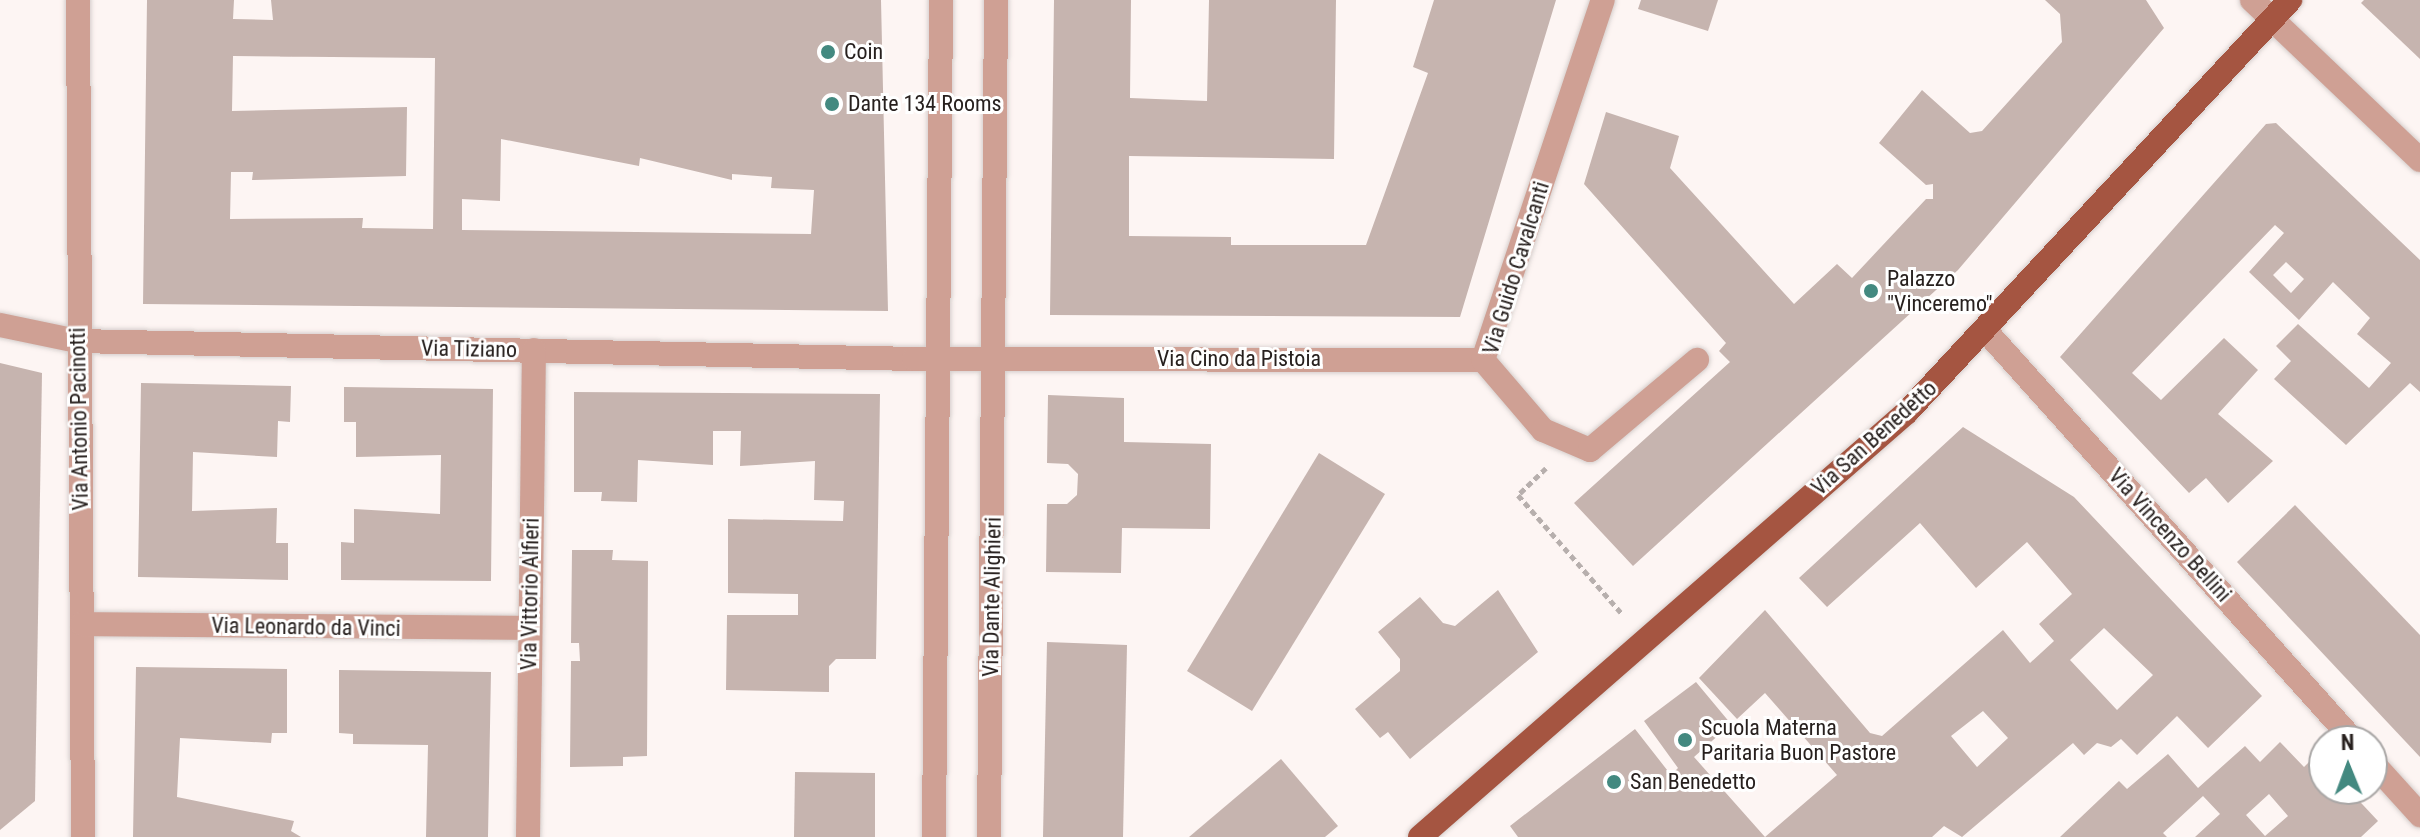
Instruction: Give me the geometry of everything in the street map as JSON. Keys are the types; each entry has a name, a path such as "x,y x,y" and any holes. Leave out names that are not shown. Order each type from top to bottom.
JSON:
{"main road":[{"name":"Via San Benedetto","path":"1430,834 1644,640 1907,412 2290,0"}],"street":[{"name":"Via Antonio Pacinotti","path":"78,0 77,341 83,837"},
{"path":"934,837 941,0"},
{"name":"Via Dante Alighieri","path":"989,837 996,0"},
{"name":"Via Guido Cavalcanti","path":"1573,443 1543,430 1483,360 1603,0"},
{"path":"2252,0 2420,160"},
{"name":"Via Tiziano","path":"0,325 77,341 940,359"},
{"name":"Via Vincenzo Bellini","path":"1985,330 2340,725"},
{"name":"Via Vittorio Alfieri","path":"528,837 534,350"},
{"path":"940,359 995,357"},
{"name":"Via Cino da Pistoia","path":"995,357 1483,360"},
{"path":"1573,443 1590,450 1697,360"},
{"name":"Via Leonardo da Vinci","path":"82,624 529,628"},
{"path":"2388,780 2420,815"}],"path":[{"path":"1573,443 1518,495 1644,640"}],"building":[{"path":"147,0 234,0 233,19 273,20 271,0 881,0 888,311 143,304","holes":["233,56 435,58 433,229 362,228 363,218 230,219 231,172 253,172 252,180 406,176 407,107 232,111","501,139 639,166 640,158 732,180 732,174 772,177 771,188 814,190 811,234 462,230 462,199 500,201"]},
{"path":"1054,0 1131,0 1130,98 1207,101 1209,0 1336,0 1334,159 1129,156 1129,236 1231,237 1231,245 1366,245 1428,73 1413,67 1434,0 1556,0 1460,317 1050,315"},
{"path":"1641,0 1718,0 1708,31 1638,9"},
{"name":"Palazzo \"Vinceremo\"","path":"2045,0 2146,0 2164,28 1958,270 1633,566 1574,503 1730,362 1719,351 1726,343 1584,184 1606,112 1679,136 1670,168 1794,304 1837,264 1852,278 1926,199 1933,199 1933,184 1926,185 1879,143 1922,90 1970,133 1982,131 2062,42 2060,14"},
{"path":"2364,0 2420,0 2420,59 2361,3"},
{"path":"2276,123 2420,260 2420,392 2410,383 2346,445 2274,379 2291,361 2276,346 2298,324 2369,388 2391,363 2357,334 2370,318 2333,282 2299,320 2249,272 2284,233 2275,225 2132,373 2161,400 2224,338 2258,370 2218,414 2273,461 2228,503 2206,478 2189,493 2060,357 2266,124","holes":["2286,262 2304,279 2291,293 2273,275"]},
{"path":"0,363 42,373 35,801 0,830"},
{"path":"141,383 291,386 290,422 278,421 277,457 193,452 192,511 277,508 276,543 288,543 288,580 138,577"},
{"path":"344,387 493,389 491,581 341,580 341,542 354,543 354,509 440,514 441,455 356,457 356,422 344,422"},
{"path":"574,392 880,394 876,659 836,659 829,666 829,692 726,690 727,615 798,615 798,594 728,593 728,519 843,521 844,501 814,500 815,461 740,466 741,431 713,431 713,465 638,460 637,502 601,501 602,492 574,492"},
{"path":"1048,395 1124,398 1124,442 1211,444 1210,529 1122,528 1121,573 1046,572 1047,504 1067,504 1077,495 1078,474 1068,464 1047,463"},
{"path":"1963,427 2074,497 2262,696 2208,748 2177,716 2137,755 2121,739 2111,747 2097,743 2084,755 2073,743 1962,837 1944,826 1932,837 1765,837 1837,775 1765,693 1737,719 1699,678 1765,610 1870,733 1882,736 2003,630 2030,663 2054,641 2039,624 2072,594 2027,542 1976,588 1920,523 1827,607 1799,578","holes":["2104,628 2153,675 2117,710 2070,660","1983,711 2008,738 1977,767 1951,736"]},
{"path":"1319,453 1385,494 1252,711 1187,671"},
{"path":"2295,505 2420,635 2420,757 2237,562"},
{"path":"572,550 613,550 612,560 648,561 647,756 623,757 623,766 570,767 571,661 580,661 579,643 571,643"},
{"path":"1498,590 1538,652 1410,759 1388,732 1380,738 1355,709 1400,671 1400,659 1378,632 1420,597 1443,623 1455,626"},
{"path":"1047,642 1127,645 1123,837 1043,837"},
{"path":"136,667 287,669 287,733 272,733 271,743 180,738 177,797 294,821 291,831 301,837 133,837"},
{"path":"339,670 491,672 488,837 426,837 428,745 353,744 353,734 339,733"},
{"path":"1696,682 1731,724 1694,757 1765,837 1518,837 1510,826 1635,729 1671,775 1678,768 1644,721"},
{"path":"2280,742 2304,767 2308,763 2308,805 2363,805 2378,821 2361,837 2195,837 2220,814 2203,796 2163,833 2167,837 2060,837 2119,781 2127,789 2168,754 2198,788 2245,746 2260,762","holes":["2269,794 2288,816 2265,836 2246,815"]},
{"path":"1281,759 1338,826 1325,837 1189,837"},
{"path":"795,772 875,773 875,837 794,837"}],"place":[{"name":"Coin","path":"828,52"},
{"name":"Dante 134 Rooms","path":"832,104"},
{"name":"Palazzo \"Vinceremo\"","path":"1871,291"},
{"name":"Scuola Materna Paritaria Buon Pastore","path":"1685,740"},
{"name":"San Benedetto","path":"1614,782"}]}
